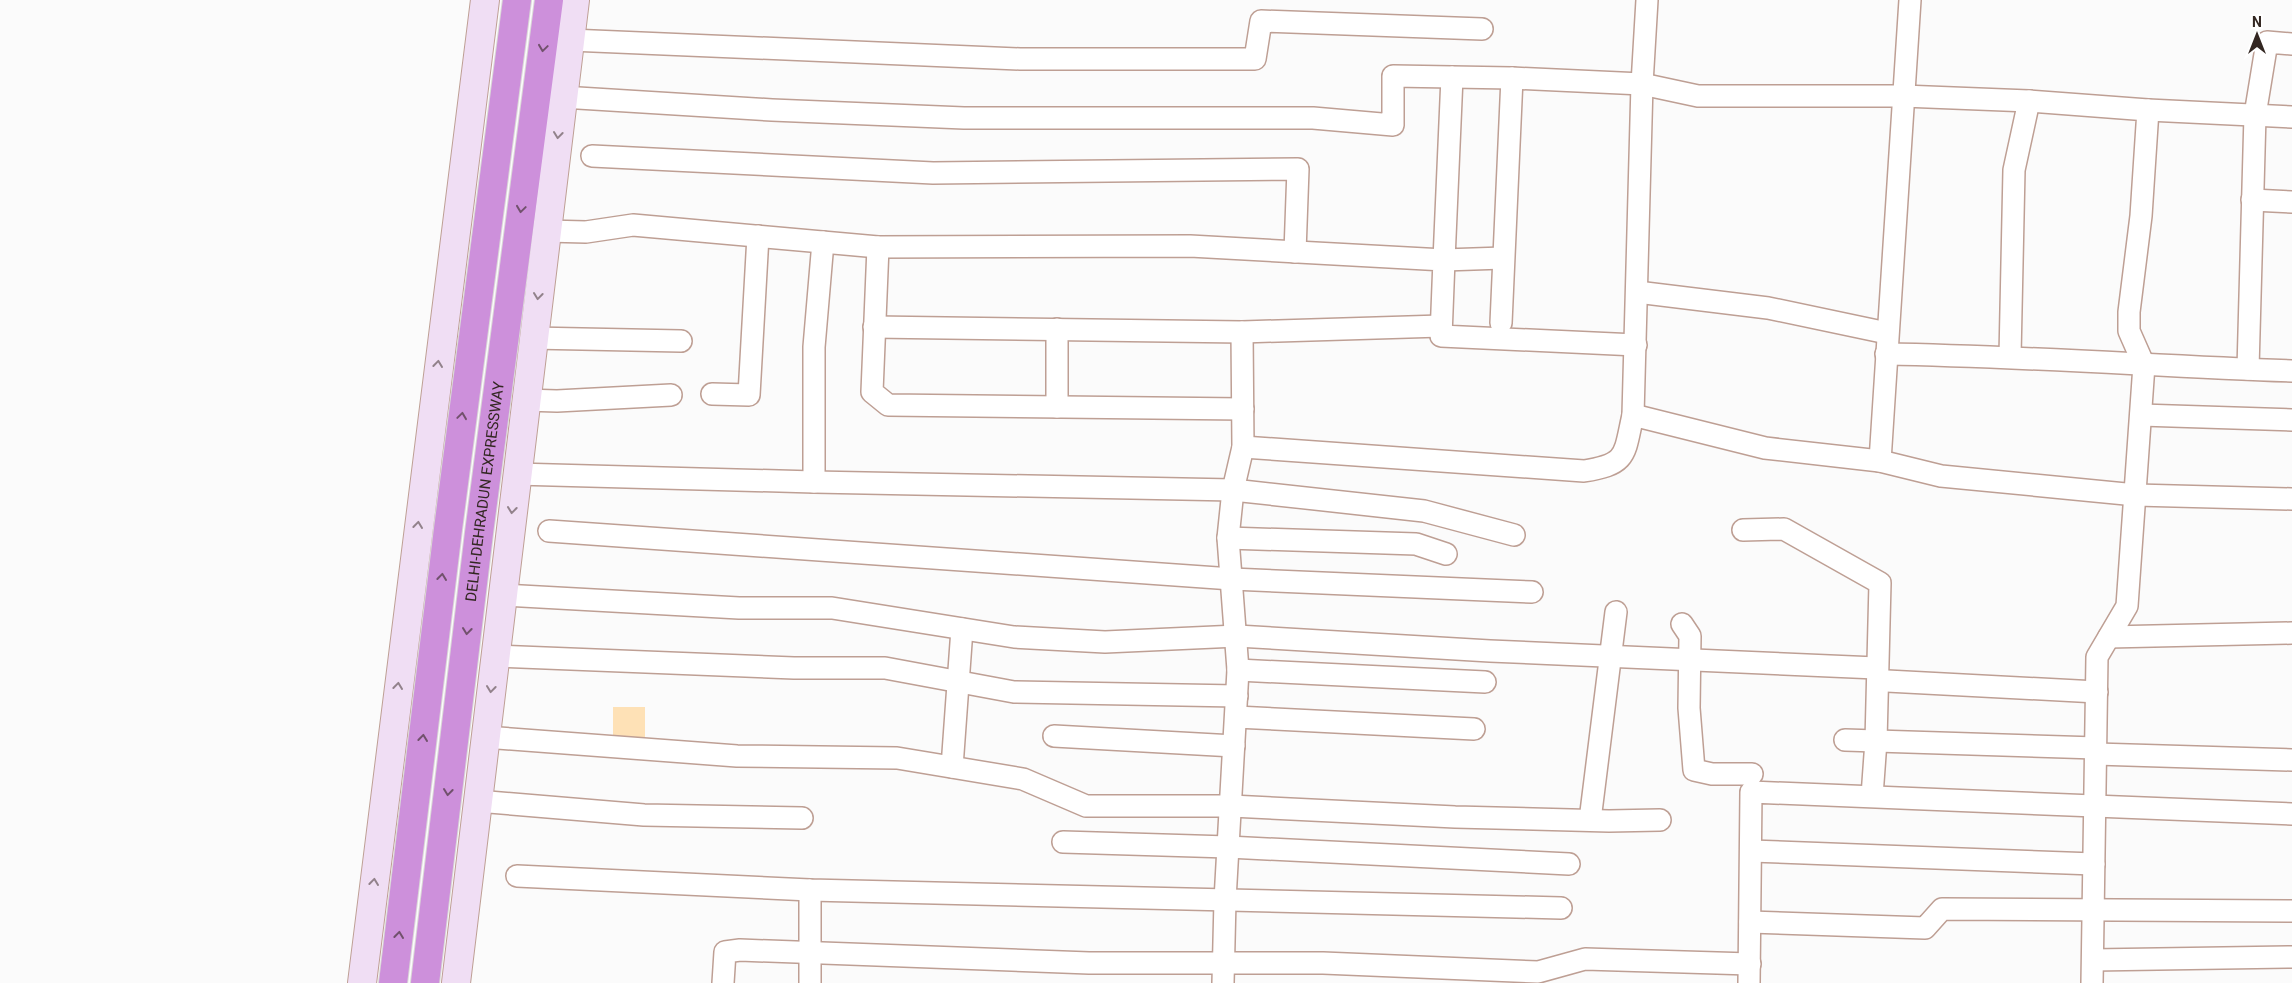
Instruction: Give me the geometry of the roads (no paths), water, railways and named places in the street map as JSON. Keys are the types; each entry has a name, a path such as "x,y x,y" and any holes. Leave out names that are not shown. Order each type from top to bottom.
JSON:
{"highway":[{"name":"DELHI-DEHRADUN EXPRESSWAY","path":"393,983 448,529 517,0"},
{"name":"DELHI-DEHRADUN EXPRESSWAY","path":"425,983 479,533 549,0"}],"street":[{"path":"362,983 485,0"},
{"path":"456,983 492,802 502,739 510,656 537,474 541,400 554,338 554,230 584,98 570,40 575,0"},
{"path":"1243,447 1584,470 1607,467 1619,460 1626,444 1633,415 1638,292 1642,84 1647,0"},
{"path":"1880,461 1886,343 1910,0"},
{"path":"570,40 1020,59 1255,59 1261,21 1482,29"},
{"path":"2248,369 2255,115 2267,42 2292,44"},
{"path":"584,98 772,110 964,118 1313,118 1393,125 1393,76 1512,78 1642,84 1698,96 1903,96 2029,101 2148,110 2292,117"},
{"path":"1452,77 1441,336 1636,345"},
{"path":"1501,323 1512,78"},
{"path":"2010,356 2014,170 2029,101"},
{"path":"2092,983 2097,657 2127,606 2144,365 2129,331 2129,312 2141,216 2148,110"},
{"path":"592,156 933,173 1298,169 1294,252"},
{"path":"2252,200 2292,202"},
{"path":"554,230 586,232 633,225 878,247 1190,246 1444,260 1503,258"},
{"path":"712,394 749,395 758,236"},
{"path":"814,482 814,347 823,242"},
{"path":"878,247 872,392 888,405 1243,409"},
{"path":"1638,292 1768,308 1886,343 2010,356 2144,365 2292,371"},
{"path":"874,327 1242,332 1441,326"},
{"path":"1057,329 1057,407"},
{"path":"1224,973 1225,900 1238,670 1237,636 1228,538 1233,490 1243,447 1242,332"},
{"path":"554,338 681,341"},
{"path":"541,400 671,395"},
{"path":"1633,415 1765,448 1880,461 1941,476 2136,494 2292,498"},
{"path":"2141,415 2292,420"},
{"path":"537,474 814,482 1233,490 1424,511 1514,534"},
{"path":"1743,530 1784,529 1880,583 1882,675 1872,796"},
{"path":"549,531 1232,579 1532,592"},
{"path":"1228,538 1416,544 1446,554"},
{"path":"519,596 739,608 832,608 1014,637 1104,642 1237,636 1690,660 2097,692"},
{"path":"1590,820 1616,612"},
{"path":"1682,624 1690,636 1689,708 1694,770 1712,774 1752,774"},
{"path":"952,767 962,629"},
{"path":"2109,636 2292,633"},
{"path":"510,656 794,668 885,668 1014,692 1237,696"},
{"path":"1238,670 1484,682"},
{"path":"1236,717 1474,729"},
{"path":"1054,736 1234,746"},
{"path":"502,739 737,756 898,758 1023,779 1086,806 1231,806 1455,817 1660,820"},
{"path":"1844,740 2292,760"},
{"path":"723,983 725,952 740,950 1089,963 1224,973 1421,974 1538,977 1585,959 1749,973 1751,792 2292,814"},
{"path":"492,802 644,815 802,818"},
{"path":"1063,842 1228,847 1568,864"},
{"path":"1751,851 2094,864"},
{"path":"517,876 810,890 1561,908"},
{"path":"810,890 810,983"},
{"path":"1750,922 1925,928 1942,909 2292,911"},
{"path":"2093,960 2292,957"}]}
